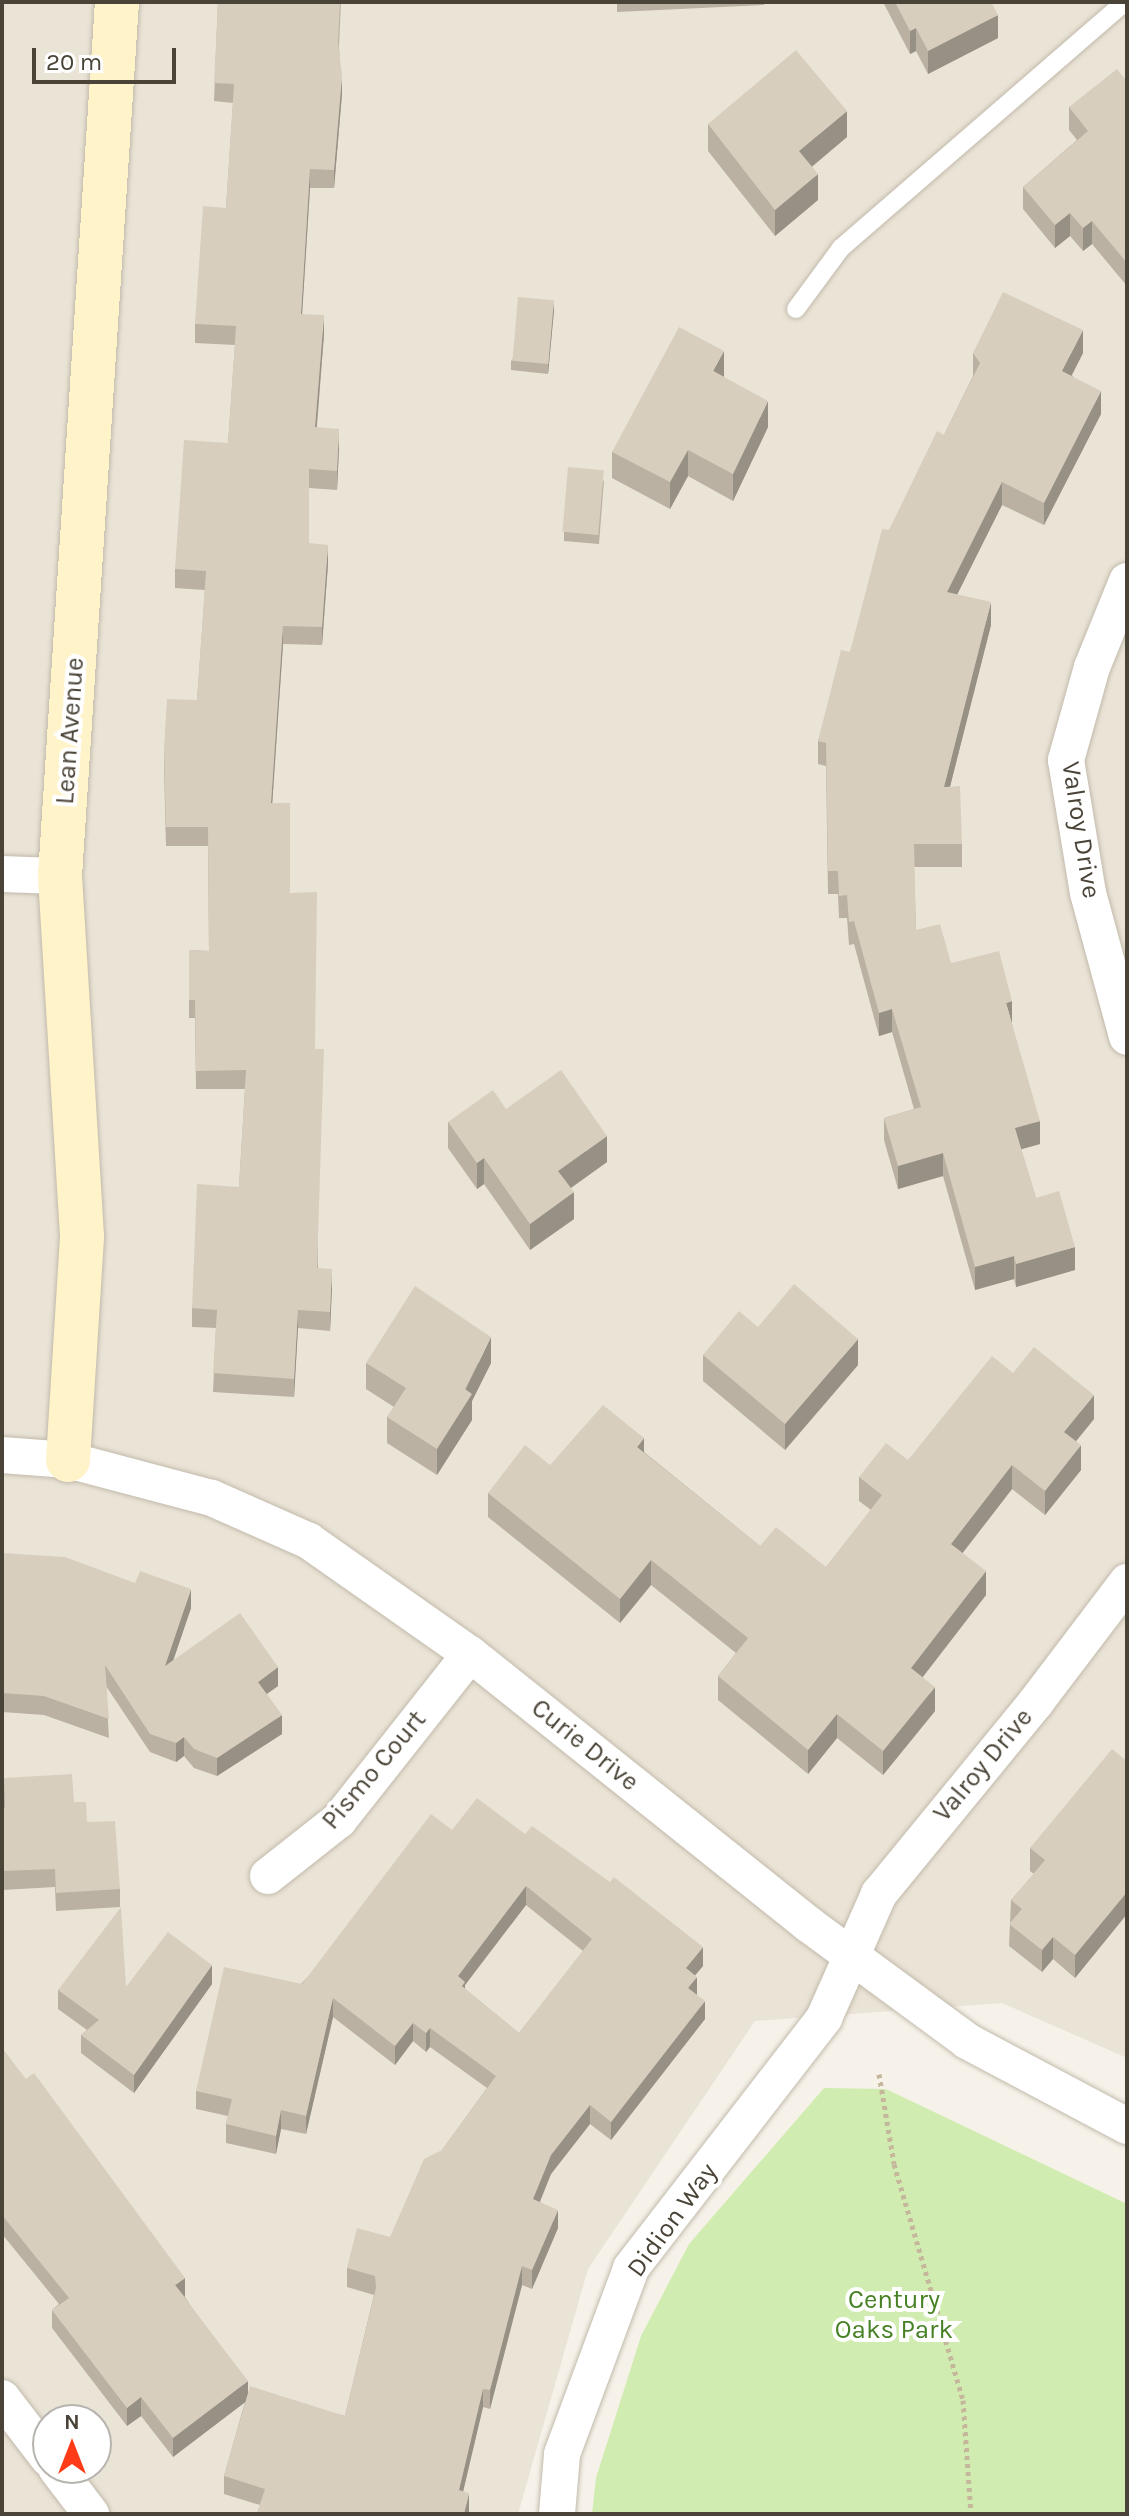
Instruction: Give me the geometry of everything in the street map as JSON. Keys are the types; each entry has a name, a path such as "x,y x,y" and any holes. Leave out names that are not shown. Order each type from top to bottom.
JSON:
{"street":[{"name":"Lean Avenue","path":"68,1460 82,1236 60,876 117,2"},
{"name":"Valroy Drive","path":"1127,581 1092,667 1066,760 1088,893 1127,1037"},
{"path":"2,874 60,876"},
{"name":"Curie Drive","path":"2,1455 68,1460 212,1498 309,1541 470,1654 852,1956 967,2041 1127,2126"},
{"name":"Valroy Drive","path":"852,1956 879,1894 1127,1582"},
{"name":"Pismo Court","path":"268,1876 339,1820 470,1654"},
{"name":"Didion Way","path":"557,2514 562,2454 631,2268 824,2018 852,1956"},
{"path":"2,2398 32,2437"},
{"path":"68,2484 91,2514"}],"lane":[{"path":"796,309 841,248 1125,2"}],"path":[{"path":"879,2074 894,2164 963,2400 971,2514"}],"shaded area":[{"path":"2,2 1127,2 1127,2058 1002,2003 755,2021 588,2269 518,2514 2,2514"}],"green space":[{"name":"Century Oaks Park","path":"824,2088 886,2089 1127,2204 1127,2514 592,2514 596,2478 641,2336 689,2244"}],"building":[{"path":"218,2 340,2 338,42 342,76 334,170 310,169 301,314 324,315 315,427 339,429 337,471 309,469 309,543 328,545 322,627 283,626 271,803 290,803 290,893 317,892 315,1049 324,1049 317,1268 332,1269 330,1312 298,1310 294,1379 213,1373 217,1310 192,1308 197,1184 239,1187 246,1070 196,1071 195,1000 189,1000 189,950 209,951 208,827 166,827 164,748 167,699 197,700 206,571 175,569 184,440 228,443 236,326 195,324 203,206 226,208 234,84 214,83"},
{"path":"895,2 991,2 998,15 928,51 916,28 910,31"},
{"path":"796,50 847,111 799,151 818,174 775,210 708,124"},
{"path":"1117,69 1127,81 1127,263 1092,221 1083,228 1070,213 1055,225 1023,187 1088,131 1069,107"},
{"path":"1003,292 1083,330 1062,371 1101,391 1044,503 1002,482 947,592 991,602 944,787 960,786 962,844 914,844 916,930 940,924 951,963 999,951 1012,1001 1006,1003 1040,1121 1015,1128 1036,1198 1059,1191 1075,1247 1016,1264 1014,1256 975,1267 943,1153 898,1166 884,1118 921,1107 892,1009 879,1013 854,921 849,922 847,895 839,896 838,871 828,871 826,743 818,741 841,650 850,652 882,529 889,530 937,431 944,435 980,363 973,353"},
{"path":"518,297 554,300 548,364 512,361"},
{"path":"679,327 724,351 713,371 768,401 733,474 688,450 670,482 612,452"},
{"path":"568,467 604,470 598,535 562,532"},
{"path":"561,1070 607,1136 558,1171 574,1192 530,1224 484,1158 477,1163 448,1122 493,1090 506,1109"},
{"path":"794,1284 858,1339 785,1424 703,1355 739,1311 758,1327"},
{"path":"415,1286 491,1337 465,1389 472,1394 437,1449 387,1417 406,1388 366,1363"},
{"path":"1034,1347 1094,1395 1064,1432 1081,1445 1045,1491 1012,1465 951,1544 986,1571 911,1668 935,1687 883,1751 837,1714 808,1750 718,1676 748,1638 651,1560 620,1599 488,1493 525,1445 550,1465 603,1405 644,1438 637,1447 760,1546 776,1527 826,1567 882,1495 859,1477 886,1443 908,1460 992,1356 1013,1373"},
{"path":"2,1553 65,1557 135,1583 140,1571 191,1589 165,1666 240,1613 278,1667 258,1682 282,1715 217,1758 194,1749 184,1737 176,1743 150,1734 105,1665 109,1719 44,1696 2,1693"},
{"path":"1112,1749 1127,1761 1127,1892 1075,1955 1053,1937 1042,1950 1009,1924 1022,1909 1011,1900 1045,1860 1030,1848"},
{"path":"72,1774 74,1802 86,1802 87,1822 115,1821 120,1889 56,1893 55,1869 2,1871 4,1778"},
{"path":"477,1798 525,1834 532,1826 610,1882 614,1877 703,1947 686,1968 697,1977 688,1988 705,2001 611,2122 590,2105 551,2155 533,2199 558,2210 532,2270 522,2266 490,2390 483,2389 459,2490 469,2493 464,2514 259,2514 265,2489 224,2476 250,2386 345,2416 376,2288 375,2276 347,2268 357,2228 390,2237 424,2159 442,2150 496,2076 430,2028 426,2033 413,2023 395,2046 333,1998 306,2116 281,2110 276,2136 226,2124 232,2099 196,2091 224,1967 302,1984 431,1814 452,1830","holes":["526,1886 592,1939 519,2033 462,1986 465,1982 458,1976"]},
{"path":"121,1907 126,1987 168,1932 212,1965 134,2075 81,2035 99,2020 58,1990"},
{"path":"2,2048 26,2079 34,2073 185,2278 175,2285 248,2381 173,2438 141,2397 127,2408 52,2310 69,2298 2,2215"}]}
